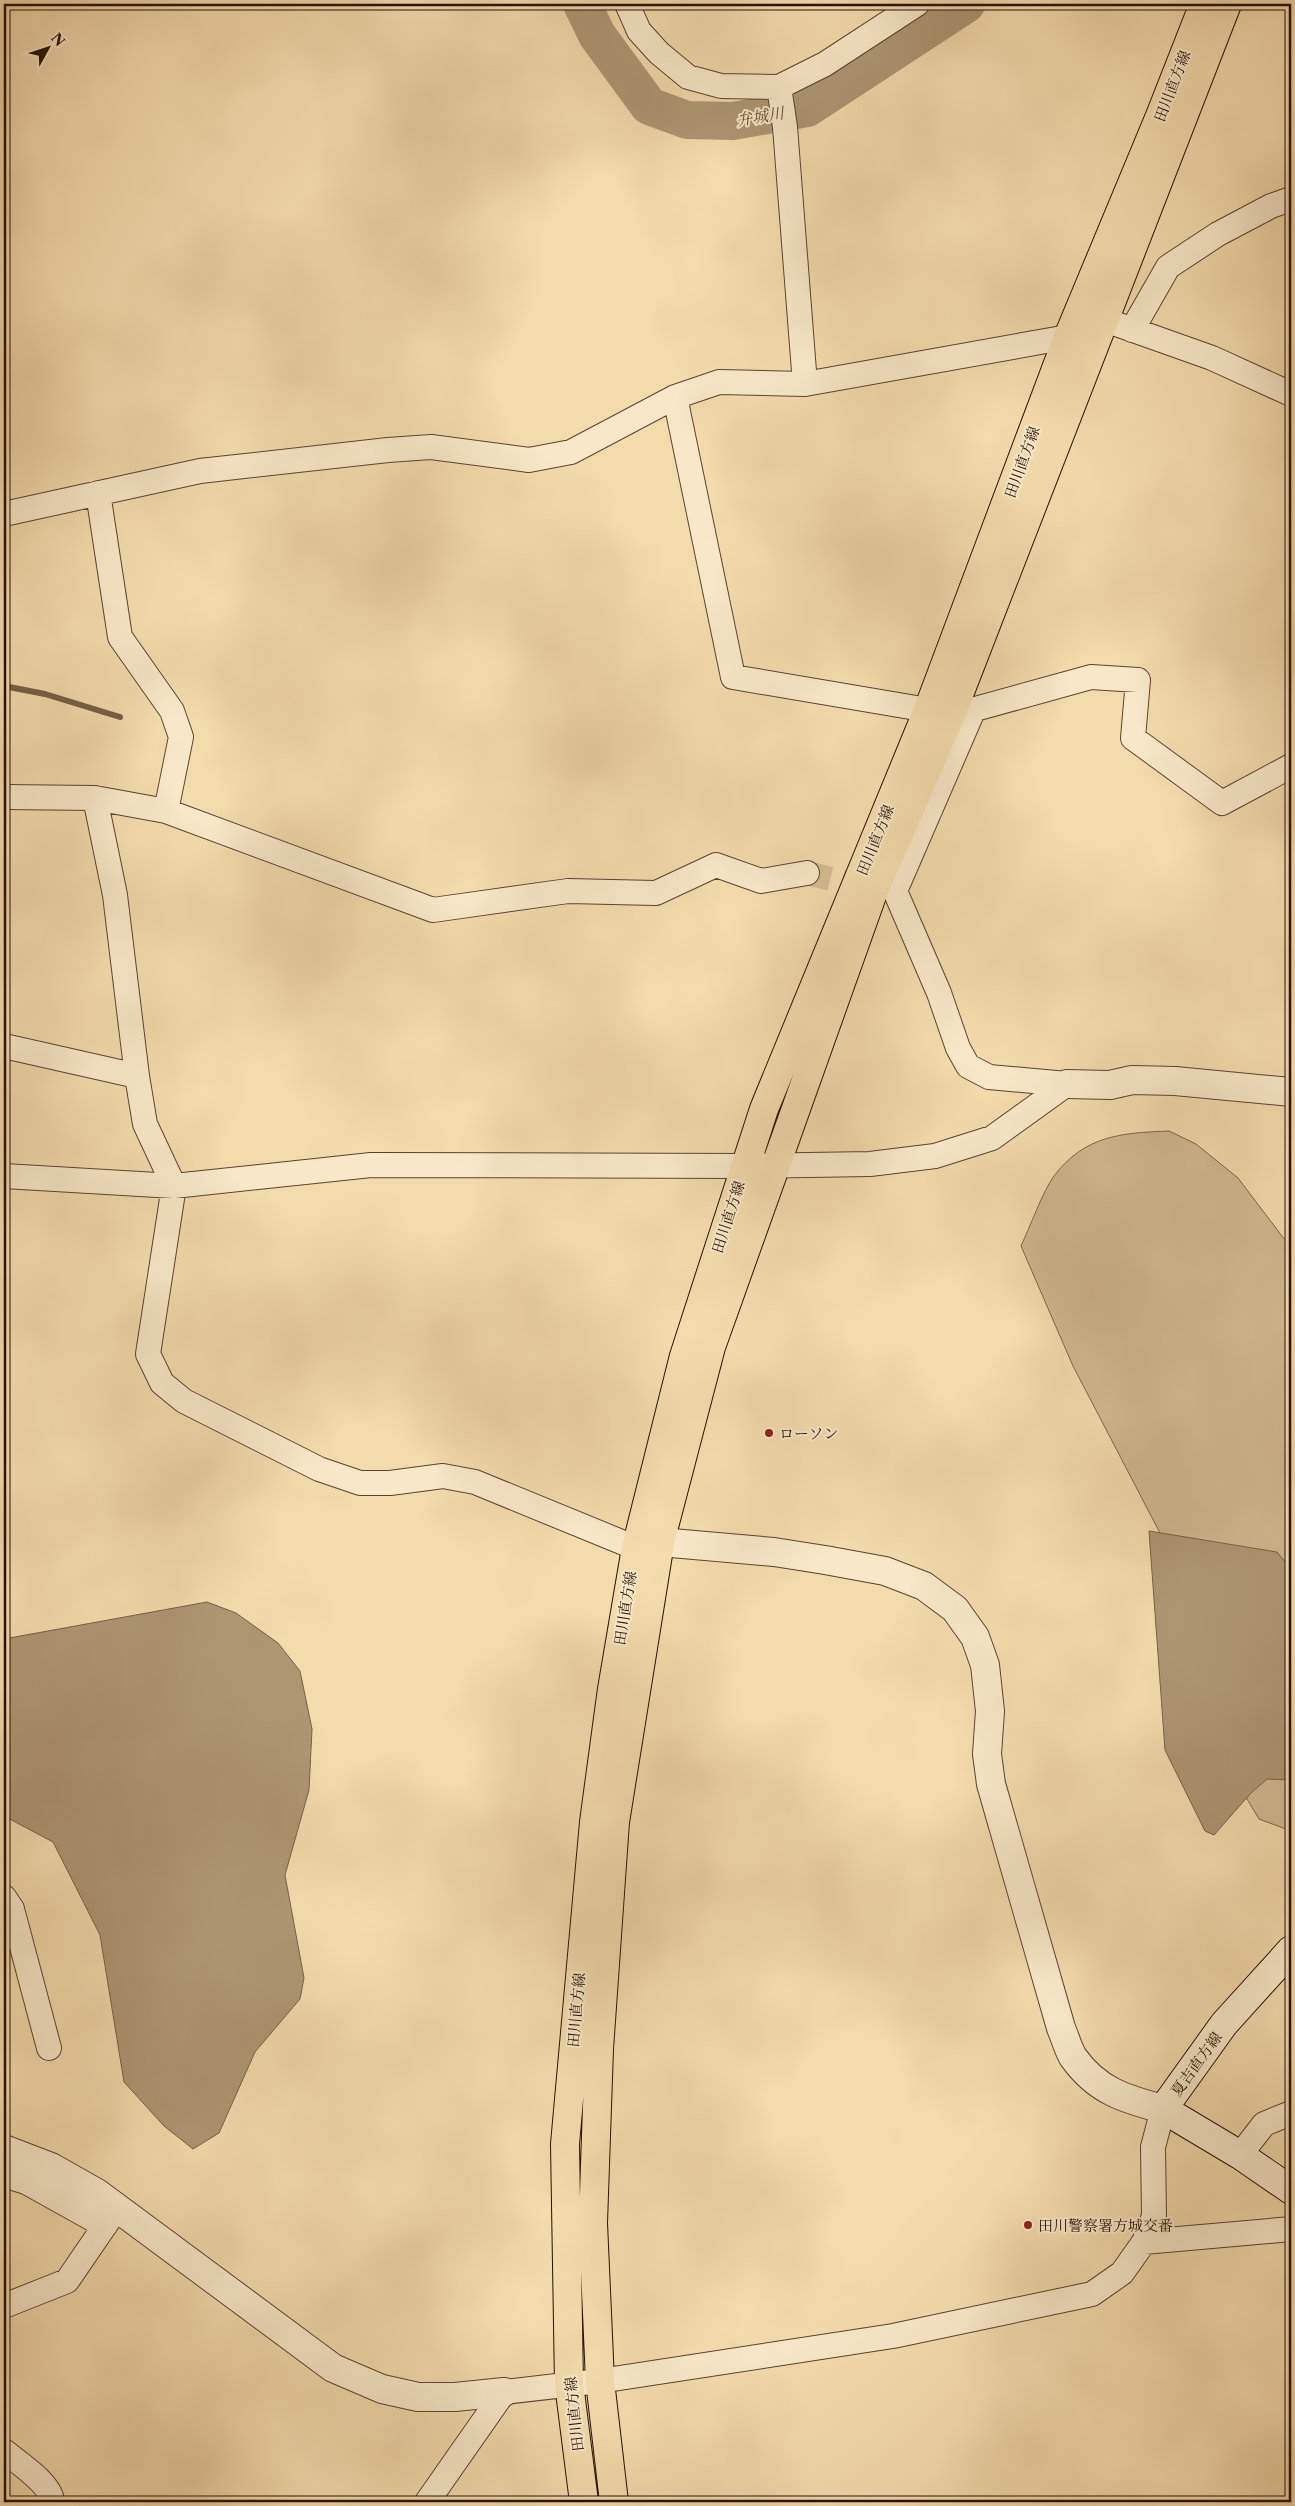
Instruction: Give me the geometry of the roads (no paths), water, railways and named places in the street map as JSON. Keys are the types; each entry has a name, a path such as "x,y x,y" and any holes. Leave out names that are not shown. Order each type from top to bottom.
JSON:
{"main road":[{"name":"田川直方線","path":"614,2502 600,2381 593,2223 599,2049 613,1842 648,1544 711,1347 774,1165 884,890 951,712 1105,320 1213,11"},
{"name":"田川直方線","path":"584,2502 569,2384 565,2144 574,2024 594,1822 612,1689 648,1544 684,1356 764,1109 951,712 1068,337 1160,116 1213,11"}],"street":[{"path":"627,4 639,31 659,53 688,77 721,86 780,91 917,4"},
{"path":"780,91 785,127 805,384"},
{"path":"1132,330 1168,267 1218,234 1271,206 1291,199"},
{"path":"4,514 200,472 388,450 431,447 529,460 571,452 675,397 719,382 805,384 1068,337 1105,320 1212,358 1291,394"},
{"path":"675,397 733,677 951,712 1091,677 1138,680 1133,738 1222,803 1291,766"},
{"path":"98,493 120,637 172,711 181,737 166,811"},
{"path":"4,796 95,798 166,811 433,910 568,891 656,893 716,865 761,882 807,873"},
{"path":"4,2175 26,2182 111,2217 333,2368 382,2390 418,2397 455,2397 600,2381 893,2336 1092,2294 1122,2273 1144,2242 1154,2216 1153,2147 1163,2109 1119,2097 1095,2080 1073,2056 1061,2028 991,1784 987,1754 990,1711 985,1665 975,1638 955,1609 924,1586 885,1571 774,1552 648,1544 475,1482 443,1476 390,1483 360,1483 319,1470 184,1402 162,1383 148,1354 174,1186 145,1124 137,1076 115,895 95,798"},
{"path":"884,890 939,992 958,1048 968,1066 989,1077 1067,1084 1110,1085 1132,1080 1175,1081 1291,1092"},
{"path":"4,1046 137,1076"},
{"path":"4,1176 174,1186 371,1165 744,1166 870,1164 935,1156 992,1138 1067,1084"},
{"path":"4,1897 12,1909 13,1951 49,2048"},
{"name":"夏吉直方線","path":"1291,1950 1224,2024 1163,2109 1240,2155 1291,2190"},
{"path":"1240,2155 1264,2124 1291,2113"},
{"path":"4,2149 51,2166 97,2193 111,2217"},
{"path":"4,2306 67,2281 111,2217"},
{"path":"1144,2242 1291,2229"},
{"path":"427,2502 504,2392"},
{"path":"4,2451 42,2482 52,2498 52,2502"}],"waterway":[{"name":"弁城川","path":"582,4 597,35 649,106 687,120 733,121 807,108 966,4"},
{"path":"4,686 45,694 120,717"}],"tunnel":[{"path":"807,873 873,889"}],"place":[{"name":"ローソン","path":"769,1433"},
{"name":"田川警察署方城交番","path":"1028,2225"}]}
